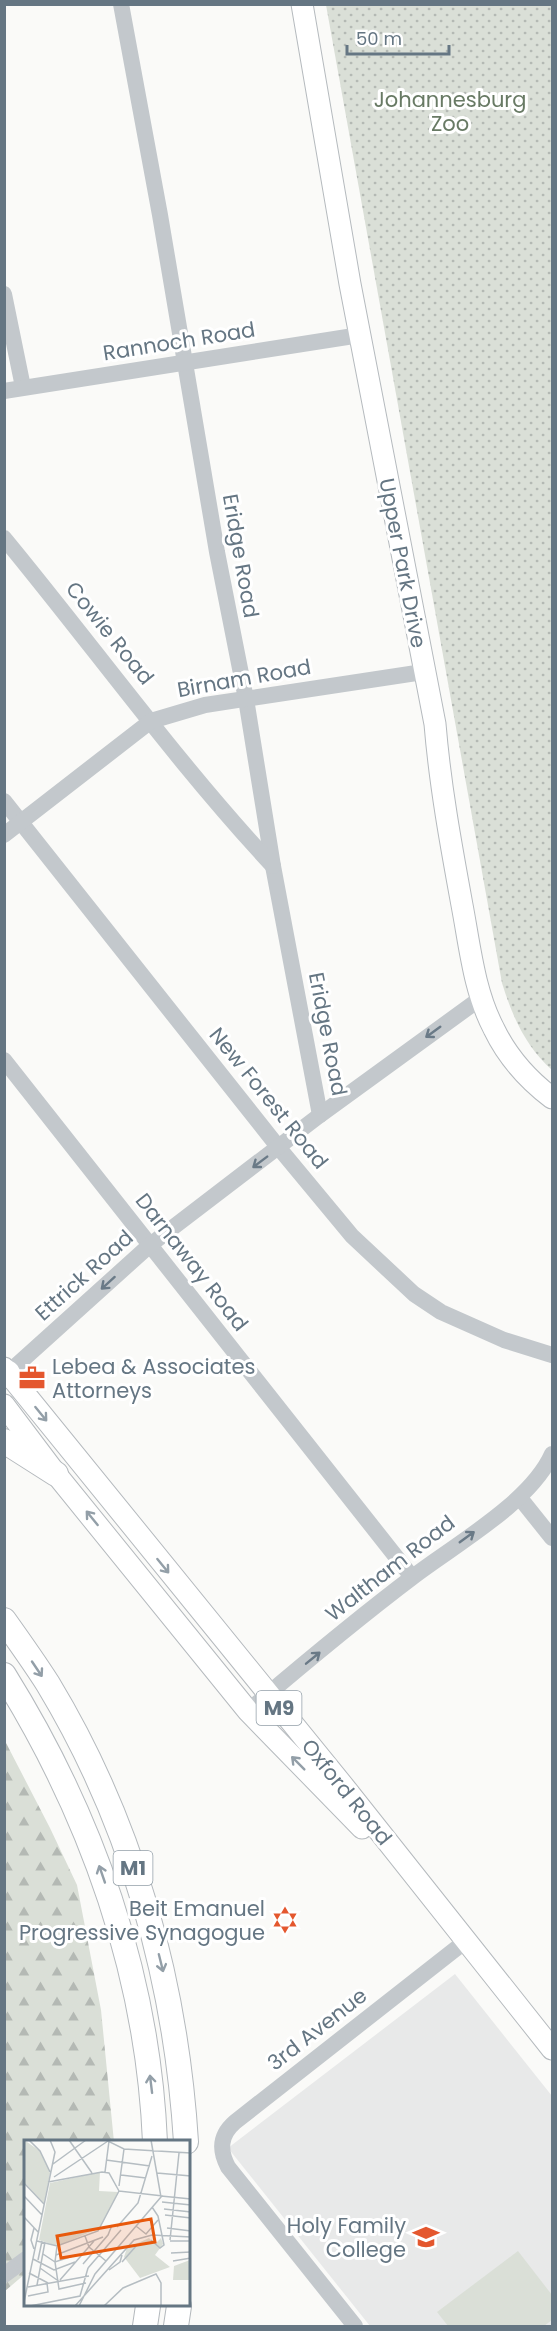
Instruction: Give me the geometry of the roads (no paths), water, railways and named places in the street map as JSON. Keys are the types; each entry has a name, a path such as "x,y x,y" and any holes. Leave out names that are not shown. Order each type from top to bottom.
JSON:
{"highway":[{"path":"4,1441 56,1474"},
{"name":"M1","path":"4,1620 48,1684 82,1747 112,1810 135,1873 154,1936 175,2028 186,2140"},
{"name":"M1","path":"4,1675 69,1791 94,1852 121,1933 146,2048 155,2140"},
{"path":"145,2326 148,2307"},
{"path":"176,2326 179,2307"}],"main road":[{"name":"Upper Park Drive","path":"302,4 360,335 423,672 435,724 439,774 481,998 493,1028 508,1054 527,1077 552,1098"},
{"name":"Oxford Road","path":"6,1372 268,1695 463,1943 552,2049"},
{"name":"Oxford Road","path":"4,1405 56,1474 248,1712 361,1827 463,1943 552,2064"}],"street":[{"name":"Eridge Road","path":"121,4 160,215 217,552 246,699 273,866 320,1115"},
{"path":"4,294 23,387"},
{"name":"Rannoch Road","path":"4,391 360,335"},
{"name":"Cowie Road","path":"4,538 151,721 247,838 273,866"},
{"name":"Birnam Road","path":"4,836 151,721 205,705 423,672"},
{"name":"New Forest Road","path":"4,801 279,1148 352,1236 414,1294 441,1312 504,1340 552,1355"},
{"name":"Ettrick Road","path":"6,1372 150,1245 320,1115 481,998"},
{"name":"Darnaway Road","path":"4,1060 412,1577"},
{"name":"Waltham Road","path":"248,1712 412,1577 520,1498 543,1473 552,1454"},
{"path":"520,1498 552,1538"},
{"name":"3rd Avenue","path":"355,2326 228,2168 221,2146 227,2129 463,1943"},
{"path":"4,2275 24,2260"}],"place":[{"name":"Lebea & Associates Attorneys","path":"32,1378"},
{"name":"Beit Emanuel Progressive Synagogue","path":"285,1920"},
{"name":"Holy Family College","path":"426,2237"}],"park label":[{"name":"Johannesburg Zoo","path":"450,111"}]}
